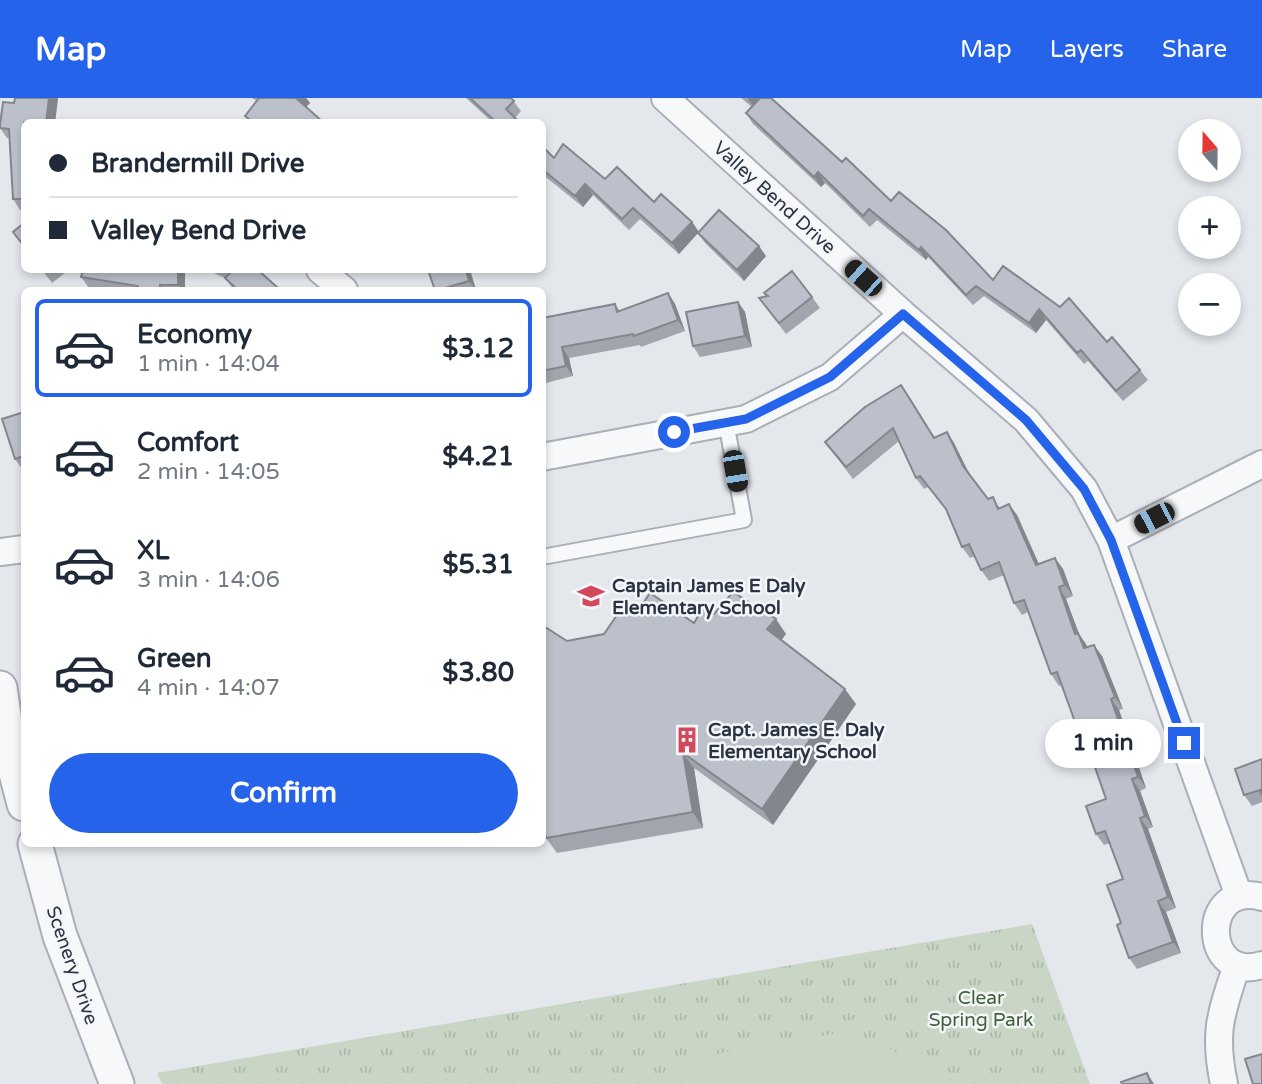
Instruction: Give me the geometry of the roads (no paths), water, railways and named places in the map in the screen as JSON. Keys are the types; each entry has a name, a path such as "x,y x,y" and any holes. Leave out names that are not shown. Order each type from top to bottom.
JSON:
{"street":[{"name":"Valley Bend Drive","path":"665,98 903,314 1026,420 1084,489 1111,540 1251,896 1228,902 1219,912 1214,924 1214,938 1222,954 1250,965"},
{"path":"324,273 340,287"},
{"path":"546,456 746,419 830,377 903,314"},
{"path":"1111,540 1262,464"},
{"path":"0,552 21,549"},
{"path":"0,688 8,742 21,792"},
{"name":"Scenery Drive","path":"36,847 60,936 117,1084"},
{"path":"1224,1084 1219,1055 1220,1018 1250,965"}],"lane":[{"path":"546,556 744,520 726,422"}],"place":[{"name":"Captain James E Daly Elementary School","path":"591,596"},
{"name":"Capt. James E. Daly Elementary School","path":"687,740"}],"park label":[{"name":"Clear Spring Park","path":"981,1008"}]}
